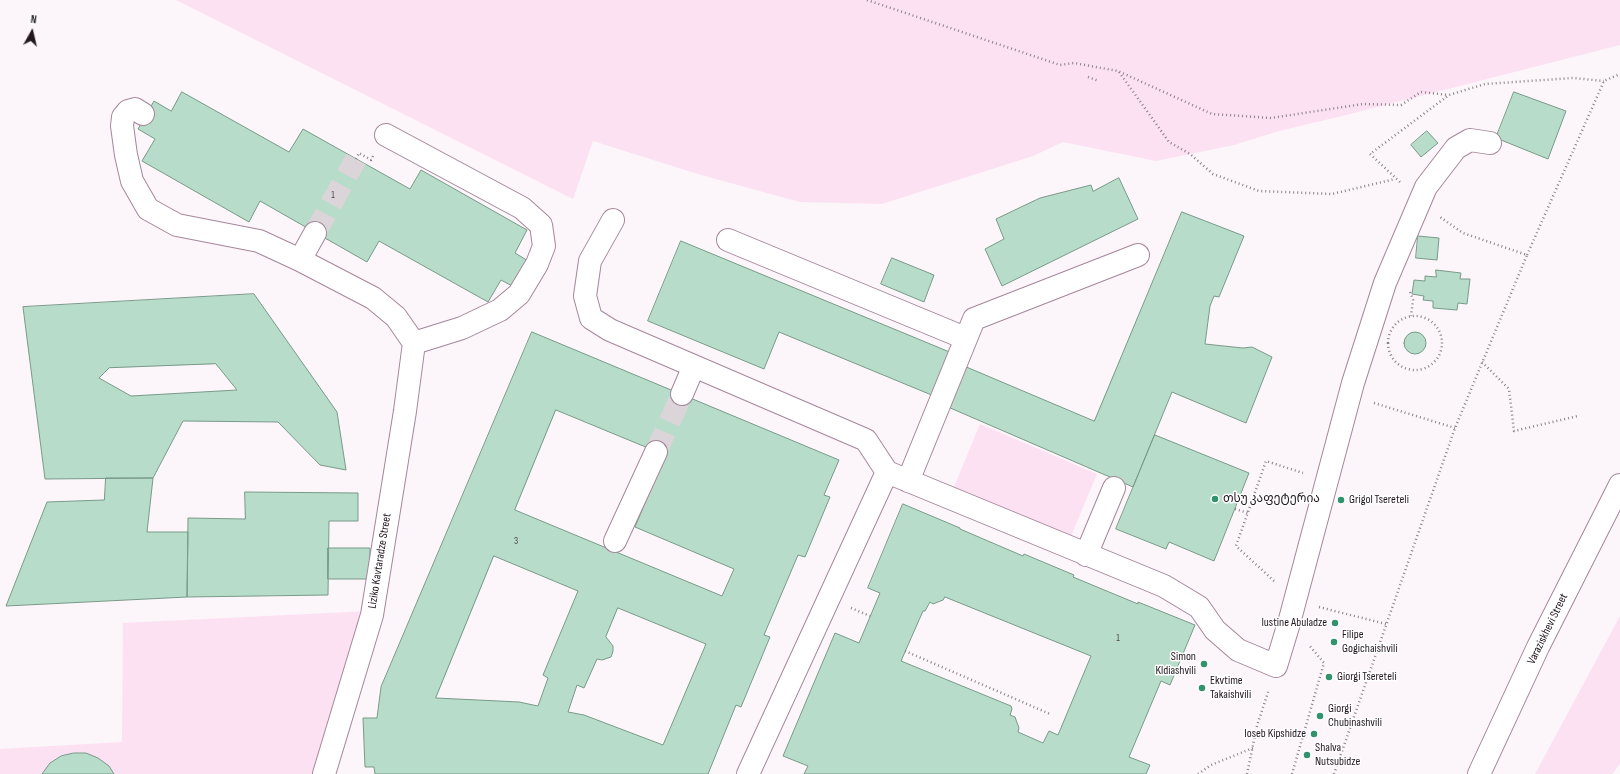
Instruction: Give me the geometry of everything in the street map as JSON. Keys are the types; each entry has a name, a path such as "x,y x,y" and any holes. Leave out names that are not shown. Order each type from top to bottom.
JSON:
{"street":[{"path":"143,114 135,109 128,111 123,117 122,126 126,155 132,181 148,209 177,225 259,240 300,260 372,298 396,317 414,343 462,328 500,310 519,294 537,264 544,246 541,225 522,208 386,135"},
{"path":"613,220 590,261 585,296 591,318 610,330 866,440 887,472 1164,586 1198,607 1215,630 1238,650 1276,666 1350,396 1385,283 1426,187 1456,148 1470,140 1490,144"},
{"path":"300,260 315,232"},
{"path":"728,240 965,338"},
{"path":"908,481 974,319 1138,255"},
{"name":"Liziko Kavtaradze Street","path":"324,774 372,615 405,411 414,343"},
{"path":"682,394 694,366"},
{"path":"615,541 656,452"},
{"path":"750,773 887,472"},
{"name":"Varaziskhevi Street","path":"1479,774 1538,647 1620,485"},
{"path":"1086,555 1114,488"}],"path":[{"path":"867,0 1060,65 1074,63 1118,70 1212,114 1271,118 1363,104 1401,105 1421,92 1449,95"},
{"path":"1118,70 1169,142 1190,154 1213,174 1259,191 1332,194 1396,178"},
{"path":"1334,774 1455,428 1527,255 1604,81 1620,74"},
{"path":"1088,77 1098,81"},
{"path":"356,159 360,153 371,160"},
{"path":"1420,202 1463,233 1527,255"},
{"path":"1417,316 1426,318 1434,323 1439,330 1442,339 1442,349 1438,357 1432,364 1424,369 1415,370 1405,368 1397,364 1389,350 1389,336 1392,328 1399,321 1407,317 1417,316"},
{"path":"1482,362 1509,388 1514,431 1578,416"},
{"path":"1350,396 1455,428"},
{"path":"1327,480 1266,461 1236,546 1295,601 1386,624"},
{"path":"1235,509 1248,513"},
{"path":"1289,623 1324,663 1292,774"},
{"path":"905,651 1050,714"},
{"path":"1247,774 1257,726 1276,666"},
{"path":"1198,774 1211,765 1253,748"}],"shaded area":[{"path":"176,0 1620,0 1620,45 1279,131 1234,145 1156,161 1063,142 1033,156 882,204 800,202 701,175 593,141 573,199"},
{"path":"980,424 1097,474 1071,536 954,487"},
{"path":"369,611 317,774 0,774 0,749 122,742 123,623"},
{"path":"1620,616 1620,764 1612,774 1535,774"}],"building":[{"path":"182,92 289,152 303,129 410,189 421,170 527,230 515,253 530,262 516,288 501,280 488,302 379,241 367,262 260,201 249,222 142,161 155,139 138,129 154,101 171,111"},
{"path":"1514,92 1566,111 1548,159 1496,138"},
{"path":"1427,131 1438,143 1421,157 1411,145"},
{"path":"1119,178 1138,219 1002,286 985,249 1004,239 996,219 1040,198 1091,185 1093,191"},
{"path":"1182,212 1244,236 1219,297 1214,296 1210,306 1205,344 1243,348 1252,347 1272,357 1246,423 1172,392 1133,487 948,407 964,366 1094,421"},
{"path":"1418,236 1439,238 1437,260 1416,258"},
{"path":"681,241 952,353 934,396 779,332 764,369 648,321"},
{"path":"892,258 934,275 924,302 881,284"},
{"path":"1436,270 1461,273 1460,279 1470,279 1467,304 1458,303 1457,310 1433,308 1433,301 1423,300 1424,296 1412,294 1414,280 1425,281 1425,276 1436,277"},
{"path":"254,294 337,412 346,470 320,465 278,422 183,421 153,478 45,479 23,307","holes":["216,364 237,390 131,396 99,378 109,368"]},
{"path":"532,332 839,460 824,495 830,497 805,557 798,555 764,635 770,637 741,707 736,705 708,774 375,774 374,767 365,767 363,718 377,718 381,687","holes":["556,410 665,455 635,527 734,569 722,596 515,510","494,556 578,591 543,675 548,678 538,706 519,702 436,698","618,608 706,644 663,745 584,715 568,712 577,685 584,688 597,659 602,660 611,657 613,646 606,637"]},
{"path":"1415,332 1423,335 1426,343 1423,351 1415,354 1407,351 1404,343 1407,335"},
{"path":"1155,435 1249,473 1214,561 1169,542 1166,549 1116,529"},
{"path":"106,478 153,478 147,532 188,532 187,597 6,606 47,502 104,500"},
{"path":"245,492 358,493 358,521 329,521 328,595 187,597 188,518 245,519"},
{"path":"903,504 1023,556 1024,554 1074,575 1073,577 1138,604 1138,602 1195,625 1170,685 1161,681 1129,757 1150,765 1146,774 804,774 808,766 783,756 835,633 859,643 880,593 868,588","holes":["945,597 1091,656 1058,735 1049,731 1043,743 1018,732 1019,728 1015,717 1010,715 1012,709 1011,706 901,661 923,611 925,611 930,602 933,604 943,600"]},
{"path":"328,548 370,548 370,579 328,579"},
{"path":"74,753 86,753 98,758 109,766 114,774 42,774 50,763 61,756"}],"tunnel":[{"path":"315,233 356,159"},
{"path":"656,452 682,394"}],"place":[{"name":"თსუ კაფეტერია","path":"1215,499"},
{"name":"Grigol Tsereteli","path":"1341,500"},
{"name":"Iustine Abuladze","path":"1335,623"},
{"name":"Filipe Gogichaishvili","path":"1334,642"},
{"name":"Simon Kldiashvili","path":"1204,664"},
{"name":"Giorgi Tsereteli","path":"1329,677"},
{"name":"Ekvtime Takaishvili","path":"1202,688"},
{"name":"Giorgi Chubinashvili","path":"1320,716"},
{"name":"Ioseb Kipshidze","path":"1314,734"},
{"name":"Shalva Nutsubidze","path":"1307,755"}]}
